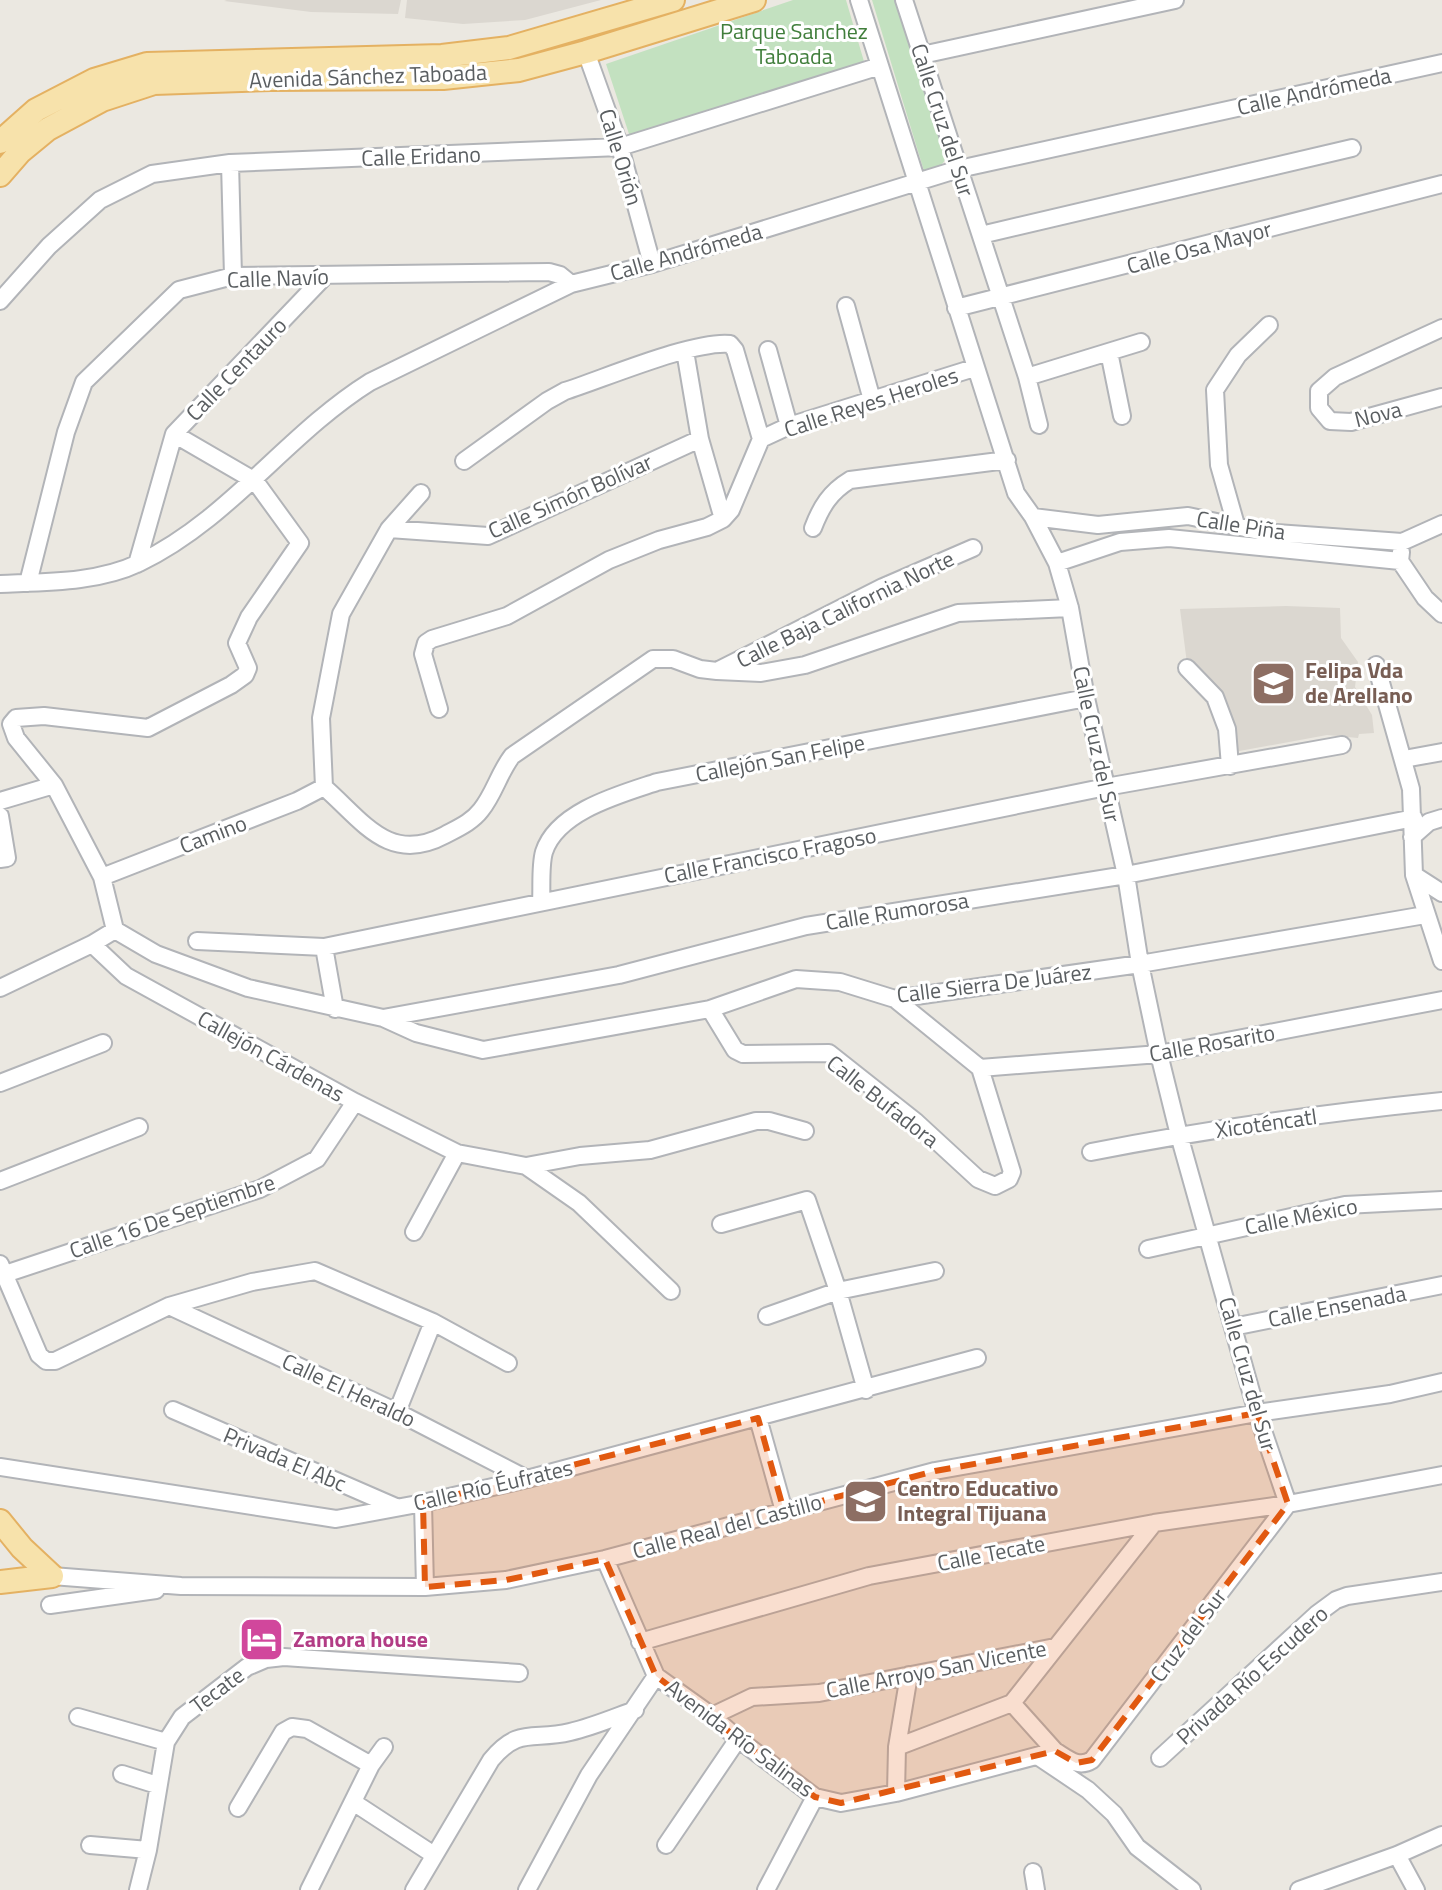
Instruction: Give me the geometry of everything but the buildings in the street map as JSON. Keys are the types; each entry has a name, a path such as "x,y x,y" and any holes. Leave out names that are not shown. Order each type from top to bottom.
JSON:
{"main road":[{"name":"Avenida Sánchez Taboada","path":"0,142 36,110 94,80 147,64 442,56 509,48 673,0"},
{"name":"Avenida Sánchez Taboada","path":"0,175 20,152 48,129 102,100 154,83 443,78 519,70 754,0"},
{"path":"0,1521 22,1548 52,1576"},
{"path":"0,1582 52,1576"}],"street":[{"name":"Calle Cruz del Sur","path":"859,0 1016,493 1033,517 1057,563 1070,608 1086,698 1126,875 1159,1054 1257,1413 1288,1504"},
{"name":"Calle Cruz del Sur","path":"904,0 1027,377 1039,425"},
{"path":"922,55 1175,0"},
{"name":"Calle Orión","path":"586,52 620,147 652,264"},
{"name":"Calle Andrómeda","path":"0,584 84,579 137,564 185,536 255,481 350,394 571,284 652,264 959,169 1442,63"},
{"name":"Calle Eridano","path":"0,301 49,246 100,200 152,174 230,163 620,147 880,66"},
{"path":"981,235 1352,148"},
{"path":"230,163 233,276"},
{"name":"Calle Osa Mayor","path":"956,308 1442,184"},
{"name":"Calle Navío","path":"28,583 66,432 84,382 179,290 233,276 549,272 560,275 571,284"},
{"name":"Calle Centauro","path":"137,564 174,434 325,276"},
{"path":"846,306 872,400"},
{"path":"1236,525 1219,465 1215,390 1238,355 1269,325"},
{"name":"Nova","path":"1442,328 1335,377 1319,391 1319,408 1330,421 1351,422 1442,397"},
{"path":"1027,377 1141,342"},
{"path":"464,461 565,391 685,351 722,343 730,344 735,350 761,439"},
{"path":"768,350 789,426"},
{"path":"439,709 423,654 426,643 507,616 609,560 723,519 700,439 685,351"},
{"path":"1109,352 1122,416"},
{"name":"Calle Reyes Heroles","path":"723,519 731,510 761,439 789,426 974,368"},
{"path":"174,434 255,481 300,543 249,617 237,643 248,668 245,675 148,728 44,716 16,718 11,724 16,738 54,785 102,877 115,930 156,954 248,988 383,1018"},
{"name":"Calle Simón Bolívar","path":"389,529 488,536 700,439"},
{"path":"813,528 829,496 850,480 1007,460"},
{"path":"421,493 389,529 341,614 321,718 324,787 382,839 402,846 418,847 437,840 478,815 512,756 653,659 673,659 700,669 761,673 805,665 958,613 1070,608"},
{"name":"Calle Piña","path":"1033,517 1098,525 1188,516 1247,530 1402,542"},
{"path":"1166,518 1169,538"},
{"path":"1442,524 1402,542 1400,561 1425,598 1442,614"},
{"name":"Calle Piña","path":"1057,563 1120,542 1169,538 1400,561"},
{"name":"Calle Baja California Norte","path":"717,671 883,587 973,548"},
{"path":"1376,665 1411,789 1414,875 1440,955"},
{"path":"1187,668 1215,697 1227,729 1230,766"},
{"name":"Callejón San Felipe","path":"541,902 544,852 561,826 604,799 657,782 1086,698"},
{"name":"Calle Francisco Fragoso","path":"197,941 324,947 1106,787 1342,745"},
{"path":"1404,759 1442,752"},
{"path":"0,801 54,785"},
{"name":"Camino","path":"102,877 324,787"},
{"path":"0,816 7,858 0,859"},
{"name":"Calle Rumorosa","path":"383,1018 619,975 806,926 1126,875 1414,818"},
{"path":"1412,837 1429,822 1442,818"},
{"path":"1414,875 1442,893"},
{"name":"Calle Sierra De Juárez","path":"383,1018 416,1033 483,1050 710,1009 796,979 840,982 895,999 1140,964 1425,915"},
{"path":"0,988 115,930"},
{"name":"Callejón Cárdenas","path":"92,944 126,976 355,1102 457,1153 526,1166 579,1203 671,1291"},
{"path":"324,947 335,1009"},
{"path":"895,999 980,1068"},
{"name":"Calle Rosarito","path":"980,1068 1159,1054 1442,1000"},
{"name":"Calle Bufadora","path":"710,1009 735,1050 743,1054 829,1053 915,1121 978,1179 995,1186 1009,1179 1012,1172 980,1068"},
{"path":"0,1083 103,1043"},
{"name":"Xicoténcatl","path":"1091,1152 1179,1135 1442,1101"},
{"name":"Calle 16 De Septiembre","path":"2,1269 260,1189 317,1159 355,1102"},
{"path":"526,1166 580,1156 650,1150 756,1121 769,1121 805,1131"},
{"path":"0,1181 139,1127"},
{"path":"414,1232 457,1153"},
{"path":"721,1224 807,1200 838,1291 866,1390"},
{"name":"Calle México","path":"1148,1249 1345,1205 1442,1200"},
{"path":"2,1269 39,1355 46,1361 55,1361 169,1306 252,1282 315,1271 433,1322 508,1363"},
{"path":"767,1316 838,1291 935,1271"},
{"name":"Calle Ensenada","path":"1233,1327 1442,1285"},
{"name":"Calle El Heraldo","path":"169,1306 397,1412 527,1479"},
{"path":"397,1412 433,1322"},
{"name":"Calle Río Éufrates","path":"0,1467 336,1519 527,1479 977,1358"},
{"name":"Calle Real del Castillo","path":"52,1576 181,1586 425,1587 506,1580 605,1559 935,1471 1257,1413 1390,1394 1442,1382"},
{"name":"Privada El Abc","path":"173,1410 396,1507"},
{"path":"758,1418 784,1511"},
{"name":"Calle Tecate","path":"640,1642 869,1576 1154,1523 1288,1504 1442,1475"},
{"path":"423,1503 425,1587"},
{"name":"Cruz del Sur","path":"1055,1751 1076,1763 1086,1764 1096,1755 1288,1504"},
{"name":"Calle Arroyo San Vicente","path":"712,1716 752,1697 819,1693 1055,1647 1154,1523"},
{"name":"Avenida Río Salinas","path":"605,1559 656,1676 815,1797 841,1803 896,1793 1055,1751"},
{"name":"Privada Río Escudero","path":"1160,1758 1336,1600 1442,1582"},
{"path":"50,1605 181,1586"},
{"path":"897,1747 1012,1703 1055,1647"},
{"name":"Tecate","path":"166,1742 182,1717 247,1667 266,1659 284,1657 519,1673"},
{"path":"896,1793 897,1747 909,1675"},
{"path":"527,1890 589,1775 656,1676"},
{"path":"1012,1703 1055,1751"},
{"path":"414,1890 491,1760 508,1742 518,1737 569,1733 635,1710"},
{"path":"78,1717 166,1742 138,1890"},
{"path":"238,1808 283,1732 292,1727 307,1729 371,1765"},
{"path":"666,1845 738,1739"},
{"path":"309,1890 371,1765 384,1747"},
{"path":"1039,1757 1088,1790 1114,1814 1137,1847 1192,1890"},
{"path":"122,1774 157,1785"},
{"path":"766,1890 815,1797"},
{"path":"353,1802 434,1855"},
{"path":"1299,1890 1397,1855 1442,1835"},
{"path":"90,1845 148,1850"},
{"path":"1397,1855 1416,1890"},
{"path":"1033,1872 1036,1890"}],"highlighted area":[{"path":"1257,1413 1288,1504 1092,1760 1076,1763 1055,1751 841,1803 815,1797 656,1676 605,1559 506,1580 425,1587 423,1503 758,1418 784,1511 935,1471"}],"shaded area":[{"path":"401,0 398,14 311,12 224,1"},
{"path":"407,0 601,0 525,20 463,24 405,18"},
{"name":"Felipa Vda de Arellano","path":"1340,608 1341,638 1358,662 1355,687 1372,715 1374,733 1359,734 1358,738 1327,735 1223,754 1208,695 1189,679 1180,609"}],"green space":[{"name":"Parque Sanchez Taboada","path":"793,0 846,0 865,65 627,140 629,134 606,64"},
{"path":"872,0 898,0 946,155 944,162 935,168 924,171"}],"place":[{"name":"Felipa Vda de Arellano","path":"1274,683"},
{"name":"Centro Educativo Integral Tijuana","path":"866,1501"},
{"name":"Zamora house","path":"262,1639"}]}
